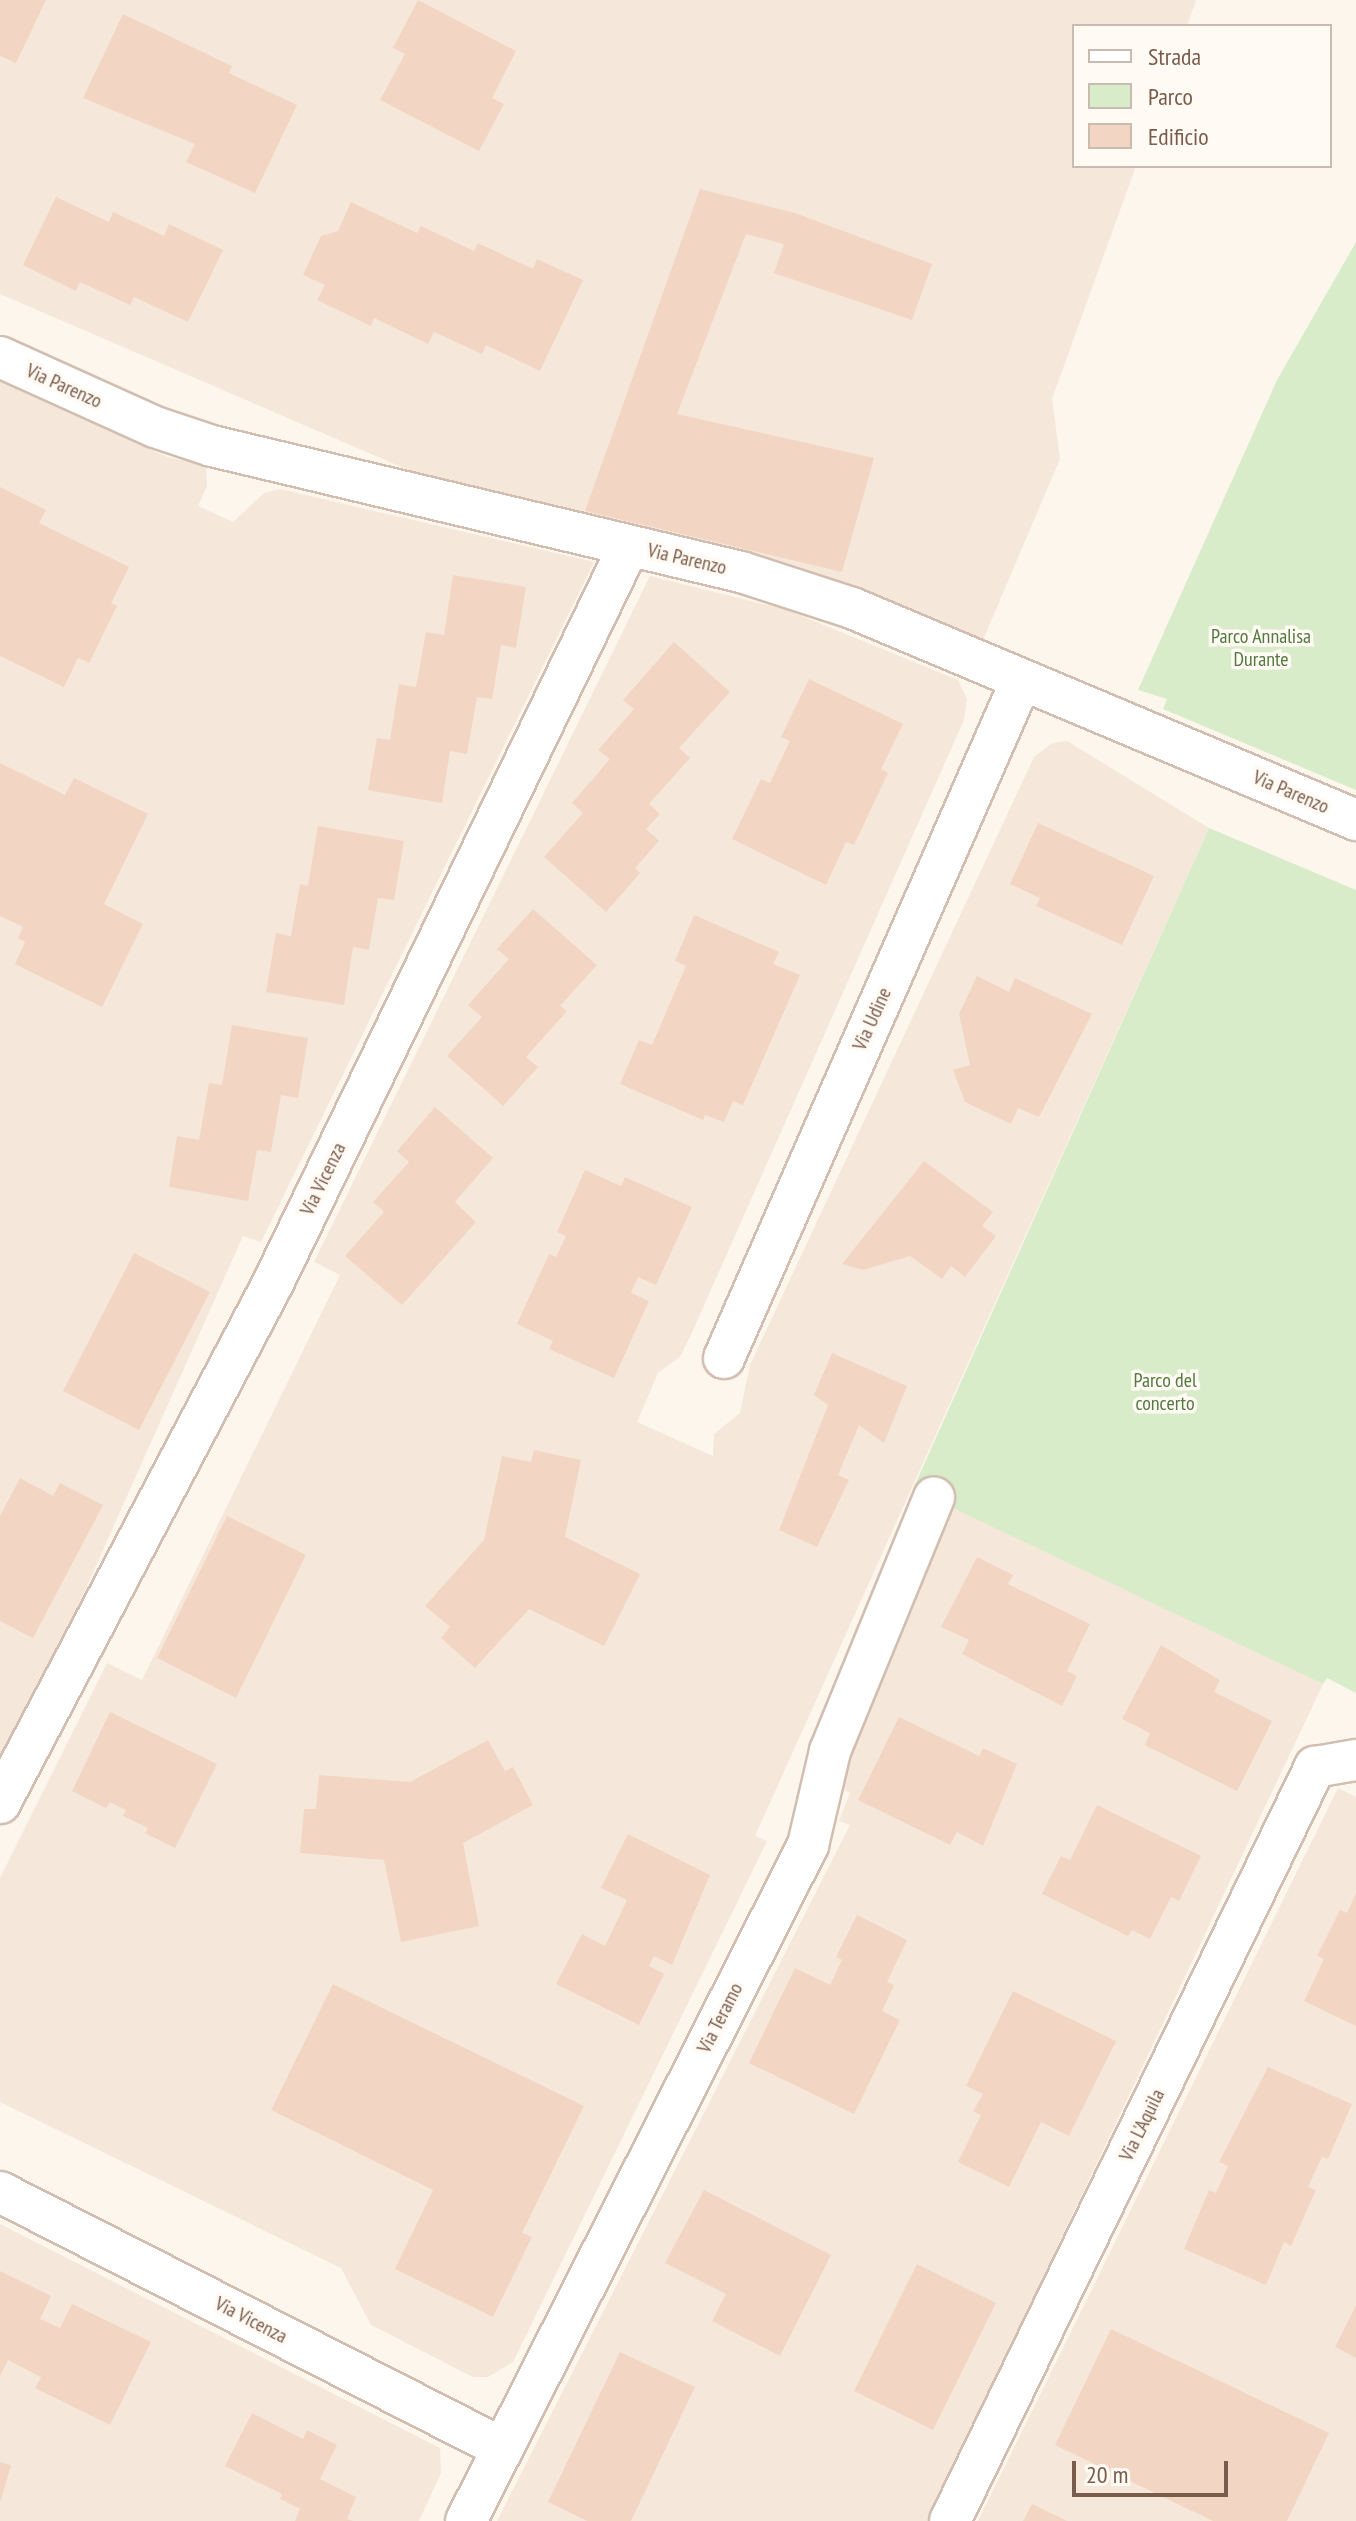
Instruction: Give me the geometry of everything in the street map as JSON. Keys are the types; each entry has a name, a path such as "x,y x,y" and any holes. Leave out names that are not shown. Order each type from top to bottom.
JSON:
{"street":[{"name":"Via Parenzo","path":"0,357 155,427 212,446 741,572 852,608 1356,820"},
{"name":"Via Vicenza","path":"0,1803 273,1283 629,546"},
{"name":"Via Udine","path":"724,1358 1021,681"},
{"name":"Via Teramo","path":"466,2521 808,1845 830,1751 934,1498"},
{"name":"Via L'Aquila","path":"950,2521 1315,1767 1356,1760"},
{"name":"Via Vicenza","path":"0,2192 502,2448"}],"shaded area":[{"path":"0,0 1196,0 1188,24 1072,24 1072,168 1135,168 1052,399 1060,459 980,647 443,485 0,294"},
{"path":"0,382 167,457 206,465 207,486 198,506 233,522 264,493 280,489 594,562 261,1242 243,1236 74,1615 0,1764"},
{"path":"650,576 787,610 958,680 967,699 964,720 690,1337 680,1357 658,1373 637,1422 713,1456 714,1434 740,1413 750,1365 1034,757 1052,743 1067,741 1209,828 755,1836 767,1841 513,2362 488,2377 473,2377 371,2325 341,2268 0,2102 0,1878 107,1663 142,1680 340,1275 314,1262"},
{"path":"953,1505 1323,1684 928,2521 497,2521 850,1825 839,1821 850,1793 838,1787"},
{"path":"1338,1788 1356,1797 1356,2521 978,2521"},
{"path":"0,2224 440,2448 441,2473 419,2521 0,2521"}],"green space":[{"name":"Parco Annalisa Durante","path":"1356,242 1356,790 1163,709 1167,699 1138,690 1277,380"},
{"name":"Parco del concerto","path":"1209,828 1356,890 1356,1693 1327,1678 1323,1684 913,1489"}],"building":[{"path":"0,0 46,0 16,63 0,56"},
{"path":"418,0 516,51 492,98 504,104 479,151 380,100 405,54 393,48"},
{"path":"123,14 232,66 229,73 297,105 255,193 186,162 195,144 83,98"},
{"path":"700,189 795,213 932,264 912,320 774,273 784,244 746,234 677,414 874,458 842,572 585,511"},
{"path":"56,197 109,222 113,212 164,236 169,224 223,250 188,322 134,297 130,305 80,282 76,291 23,265"},
{"path":"351,202 417,233 421,226 474,251 478,243 533,269 537,259 583,280 540,371 486,345 482,354 434,332 428,344 374,318 371,326 317,300 325,285 303,275 321,236 338,231"},
{"path":"0,487 46,510 39,523 129,567 111,603 117,606 89,663 78,658 64,687 0,656"},
{"path":"453,575 526,587 516,648 501,645 492,699 477,697 467,754 450,751 442,803 368,790 377,738 390,740 399,684 416,687 426,632 444,635"},
{"path":"674,642 730,692 679,748 690,758 649,804 660,814 646,829 659,841 635,868 640,873 606,912 544,857 583,813 572,803 610,759 598,750 634,709 623,700"},
{"path":"809,679 903,724 881,769 888,773 854,845 846,842 826,885 732,839 761,779 770,783 790,741 781,737"},
{"path":"0,763 65,795 74,778 148,814 104,904 143,924 102,1007 15,964 25,942 18,938 23,927 0,916"},
{"path":"1038,823 1154,876 1122,945 1036,906 1040,898 1010,884"},
{"path":"318,826 404,841 394,900 378,898 369,950 353,947 344,1005 266,992 276,933 291,936 300,884 308,886"},
{"path":"533,909 597,965 560,1006 567,1011 526,1057 538,1067 503,1106 447,1056 482,1017 468,1005 509,959 497,949"},
{"path":"694,915 779,952 773,964 800,975 743,1105 733,1101 724,1122 705,1115 703,1120 620,1084 639,1040 652,1045 686,966 675,961"},
{"path":"977,976 1009,992 1015,978 1092,1014 1039,1117 1018,1108 1011,1124 965,1102 953,1070 970,1065 959,1014"},
{"path":"232,1025 308,1038 298,1098 281,1095 271,1152 257,1150 248,1201 169,1187 177,1136 199,1140 209,1083 222,1085"},
{"path":"435,1107 493,1158 455,1202 476,1222 402,1305 345,1256 384,1212 373,1202 409,1162 397,1151"},
{"path":"924,1161 993,1212 982,1226 996,1236 965,1277 951,1266 942,1279 910,1256 863,1270 842,1264"},
{"path":"585,1170 621,1186 625,1177 692,1207 656,1285 638,1277 631,1293 649,1301 614,1378 549,1349 553,1341 517,1324 549,1254 556,1257 566,1236 557,1232"},
{"path":"134,1253 210,1292 139,1430 63,1391"},
{"path":"832,1353 907,1386 884,1443 859,1425 838,1475 849,1480 817,1547 779,1530 828,1405 814,1395"},
{"path":"534,1450 581,1460 565,1537 640,1574 604,1646 529,1609 475,1668 441,1638 450,1627 425,1606 484,1540 502,1456 531,1462"},
{"path":"20,1478 53,1496 60,1483 103,1505 33,1638 0,1621 0,1516"},
{"path":"227,1516 306,1555 236,1698 157,1658"},
{"path":"977,1557 1013,1575 1008,1584 1090,1624 1067,1671 1077,1676 1062,1706 962,1654 969,1640 941,1627"},
{"path":"1161,1645 1220,1680 1214,1692 1272,1721 1237,1791 1145,1745 1150,1733 1122,1719"},
{"path":"110,1712 217,1764 175,1848 145,1833 148,1828 123,1816 126,1810 110,1802 106,1808 72,1791"},
{"path":"899,1717 979,1756 983,1748 1017,1764 983,1846 957,1832 950,1845 858,1800"},
{"path":"488,1740 505,1771 513,1767 533,1805 463,1843 479,1926 401,1942 384,1860 300,1853 304,1809 316,1809 319,1775 410,1782"},
{"path":"1097,1805 1201,1856 1179,1901 1171,1897 1150,1939 1132,1930 1128,1936 1042,1894 1061,1856 1070,1860"},
{"path":"628,1834 710,1875 672,1965 654,1956 649,1966 664,1974 639,2025 556,1984 582,1934 605,1946 627,1900 601,1888"},
{"path":"1356,1893 1356,2026 1304,2001 1324,1959 1317,1956 1340,1910 1347,1913"},
{"path":"857,1915 907,1940 887,1982 894,1985 882,2011 900,2020 854,2114 749,2063 795,1968 830,1985 842,1960 836,1957"},
{"path":"333,1984 584,2106 522,2233 532,2237 493,2317 395,2269 433,2190 271,2110"},
{"path":"1013,1991 1116,2041 1069,2136 1041,2122 1009,2187 958,2162 981,2115 973,2111 983,2094 966,2086"},
{"path":"1268,2067 1352,2104 1328,2159 1322,2157 1308,2187 1316,2190 1291,2246 1284,2242 1266,2285 1184,2249 1209,2190 1216,2193 1228,2166 1219,2162"},
{"path":"704,2190 831,2255 780,2356 712,2321 726,2294 665,2263"},
{"path":"917,2264 996,2303 933,2430 854,2391"},
{"path":"0,2271 51,2296 40,2319 60,2328 72,2304 151,2342 110,2425 35,2388 41,2377 8,2360 0,2376"},
{"path":"1356,2305 1356,2358 1335,2347"},
{"path":"1111,2329 1329,2433 1287,2521 1213,2521 1055,2445"},
{"path":"620,2352 695,2387 631,2521 587,2521 548,2502"},
{"path":"252,2413 303,2439 307,2430 337,2445 320,2479 356,2497 347,2519 353,2521 295,2521 300,2509 280,2499 282,2494 225,2466"},
{"path":"0,2462 11,2465 1,2500 0,2500"},
{"path":"1032,2504 1067,2521 1023,2521"}]}
